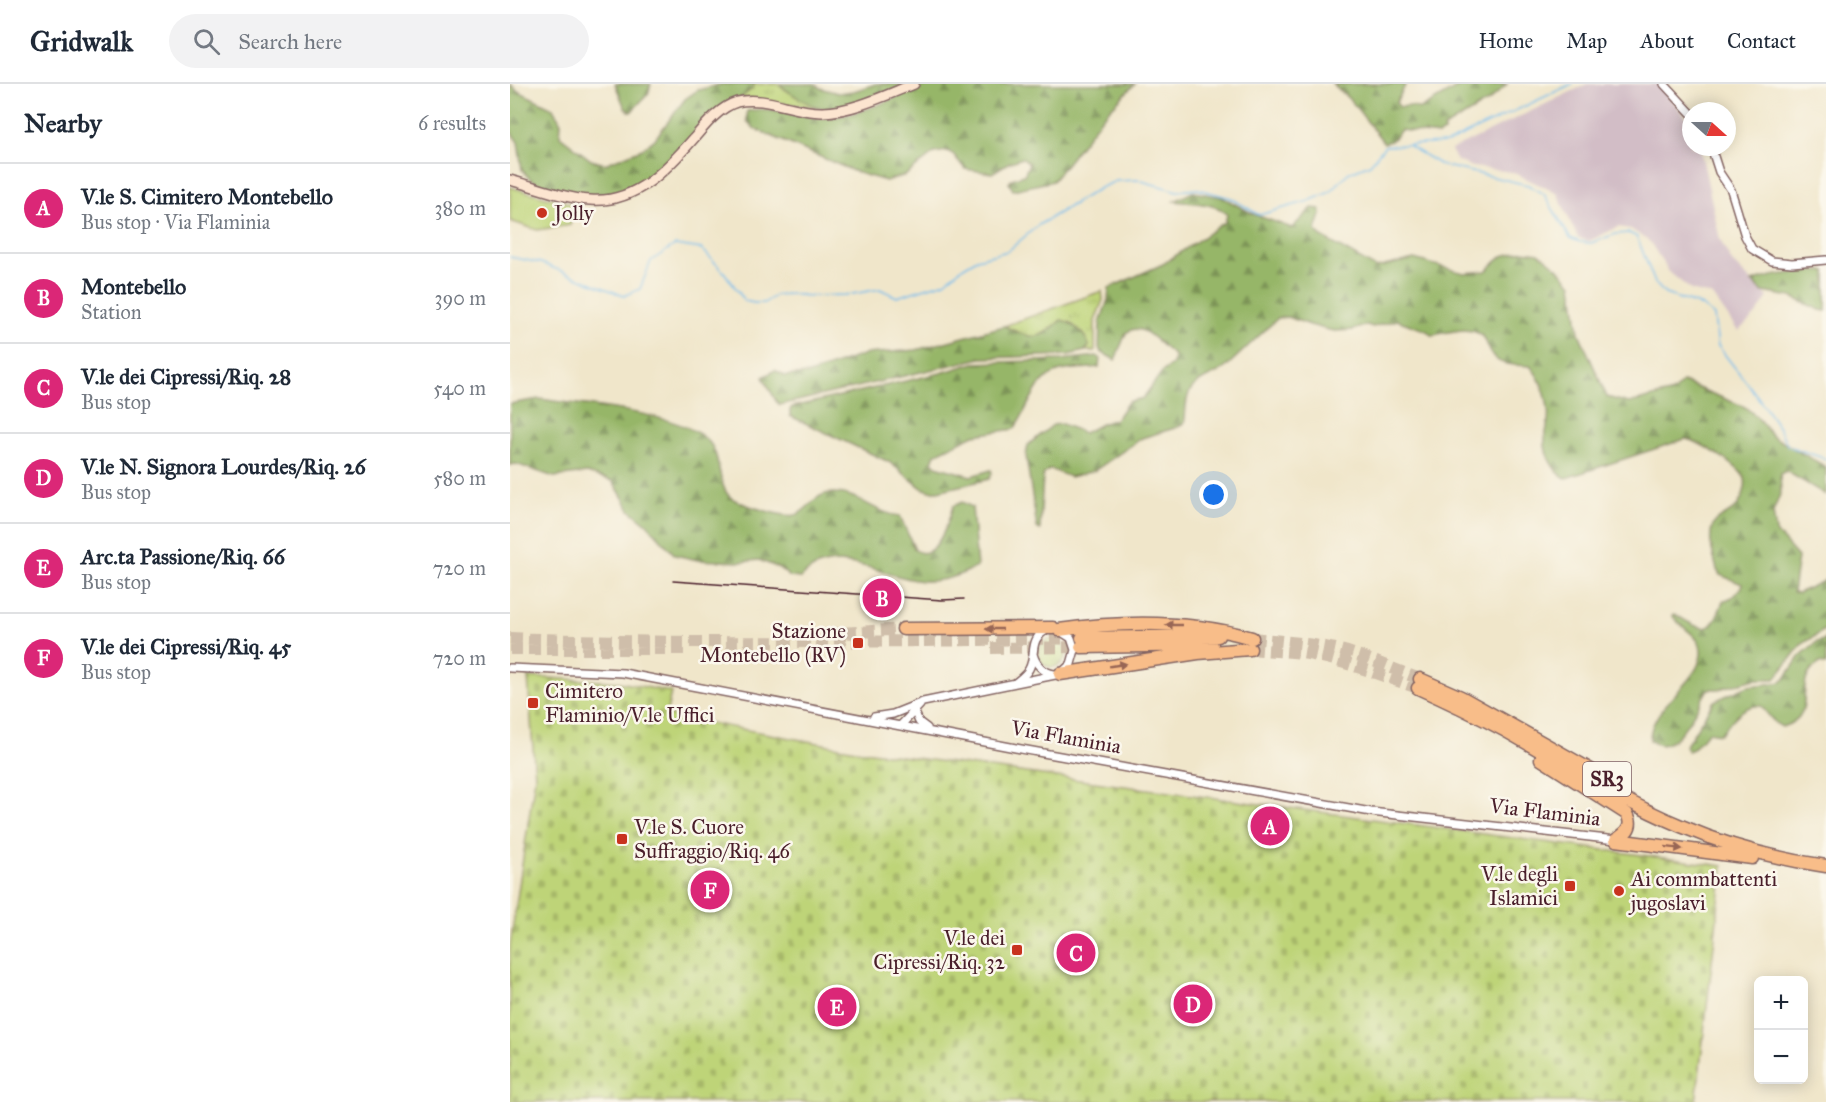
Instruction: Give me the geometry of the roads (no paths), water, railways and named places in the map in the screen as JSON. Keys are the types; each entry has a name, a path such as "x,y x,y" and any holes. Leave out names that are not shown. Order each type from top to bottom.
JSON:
{"highway":[{"path":"903,629 1056,629 1181,624 1213,628 1251,644"},
{"path":"1082,642 1251,644"},
{"path":"1060,674 1251,644"},
{"name":"Via Flaminia","path":"1826,860 1769,849 1724,835 1671,813 1633,794 1508,722 1461,698 1419,684 1633,803 1681,826 1728,844 1792,861 1826,866"},
{"path":"1502,729 1516,743 1627,814 1630,827 1625,835 1616,840"},
{"path":"1616,840 1792,861"}],"street":[{"path":"510,180 586,200 612,198 636,190 658,176 708,122 732,104 747,101 822,112 844,110 914,84"},
{"path":"1664,84 1682,103"},
{"path":"1714,156 1719,172 1734,197 1745,236 1752,249 1761,257 1772,261 1792,263 1826,260"},
{"path":"868,719 910,709 923,702 1060,674 1071,664 1076,650 1071,638 1056,629 1038,635 1033,644 1028,671 1015,683"},
{"path":"1033,652 1036,662 1042,669 1060,674"},
{"name":"Via Flaminia","path":"510,668 623,673 1371,812 1616,840"},
{"path":"898,724 910,709"},
{"path":"910,709 919,722 932,730"}],"waterway":[{"path":"510,257 541,263 624,296 640,289 651,261 675,245 702,249 724,272 745,301 764,303 776,295 847,295 880,289 897,297 945,282 977,259 1008,251 1037,226 1100,188 1116,181 1138,180 1177,191 1198,189 1231,198 1259,215 1309,201 1330,192 1348,173 1370,164 1385,146 1447,143 1572,84"},
{"path":"1409,146 1441,165 1528,185 1544,194 1570,238 1580,242 1591,243 1616,234 1629,233 1637,237 1655,283 1665,294 1702,306 1714,316 1718,346 1757,396 1779,428 1788,446 1826,459"}],"tunnel":[{"path":"827,634 903,629"},
{"path":"510,638 724,642 1081,638"},
{"path":"1252,638 1336,649 1420,679"},
{"path":"991,648 1081,647"},
{"path":"510,649 689,649"},
{"path":"1250,649 1295,652 1331,659 1418,688"}],"railway":[{"path":"673,581 942,600 964,599"}],"place":[{"name":"Jolly","path":"542,213"},
{"name":"Montebello","path":"882,598"},
{"name":"Stazione Montebello (RV)","path":"858,643"},
{"name":"Cimitero Flaminio/V.le Uffici","path":"533,703"},
{"name":"V.le S. Cimitero Montebello","path":"1270,826"},
{"name":"V.le S. Cuore Suffraggio/Riq. 46","path":"622,839"},
{"name":"V.le degli Islamici","path":"1570,886"},
{"name":"V.le dei Cipressi/Riq. 45","path":"710,890"},
{"name":"Ai commbattenti jugoslavi","path":"1619,891"},
{"name":"V.le dei Cipressi/Riq. 32","path":"1017,950"},
{"name":"V.le dei Cipressi/Riq. 28","path":"1076,953"},
{"name":"V.le N. Signora Lourdes/Riq. 26","path":"1193,1004"},
{"name":"Arc.ta Passione/Riq. 66","path":"837,1007"}]}
